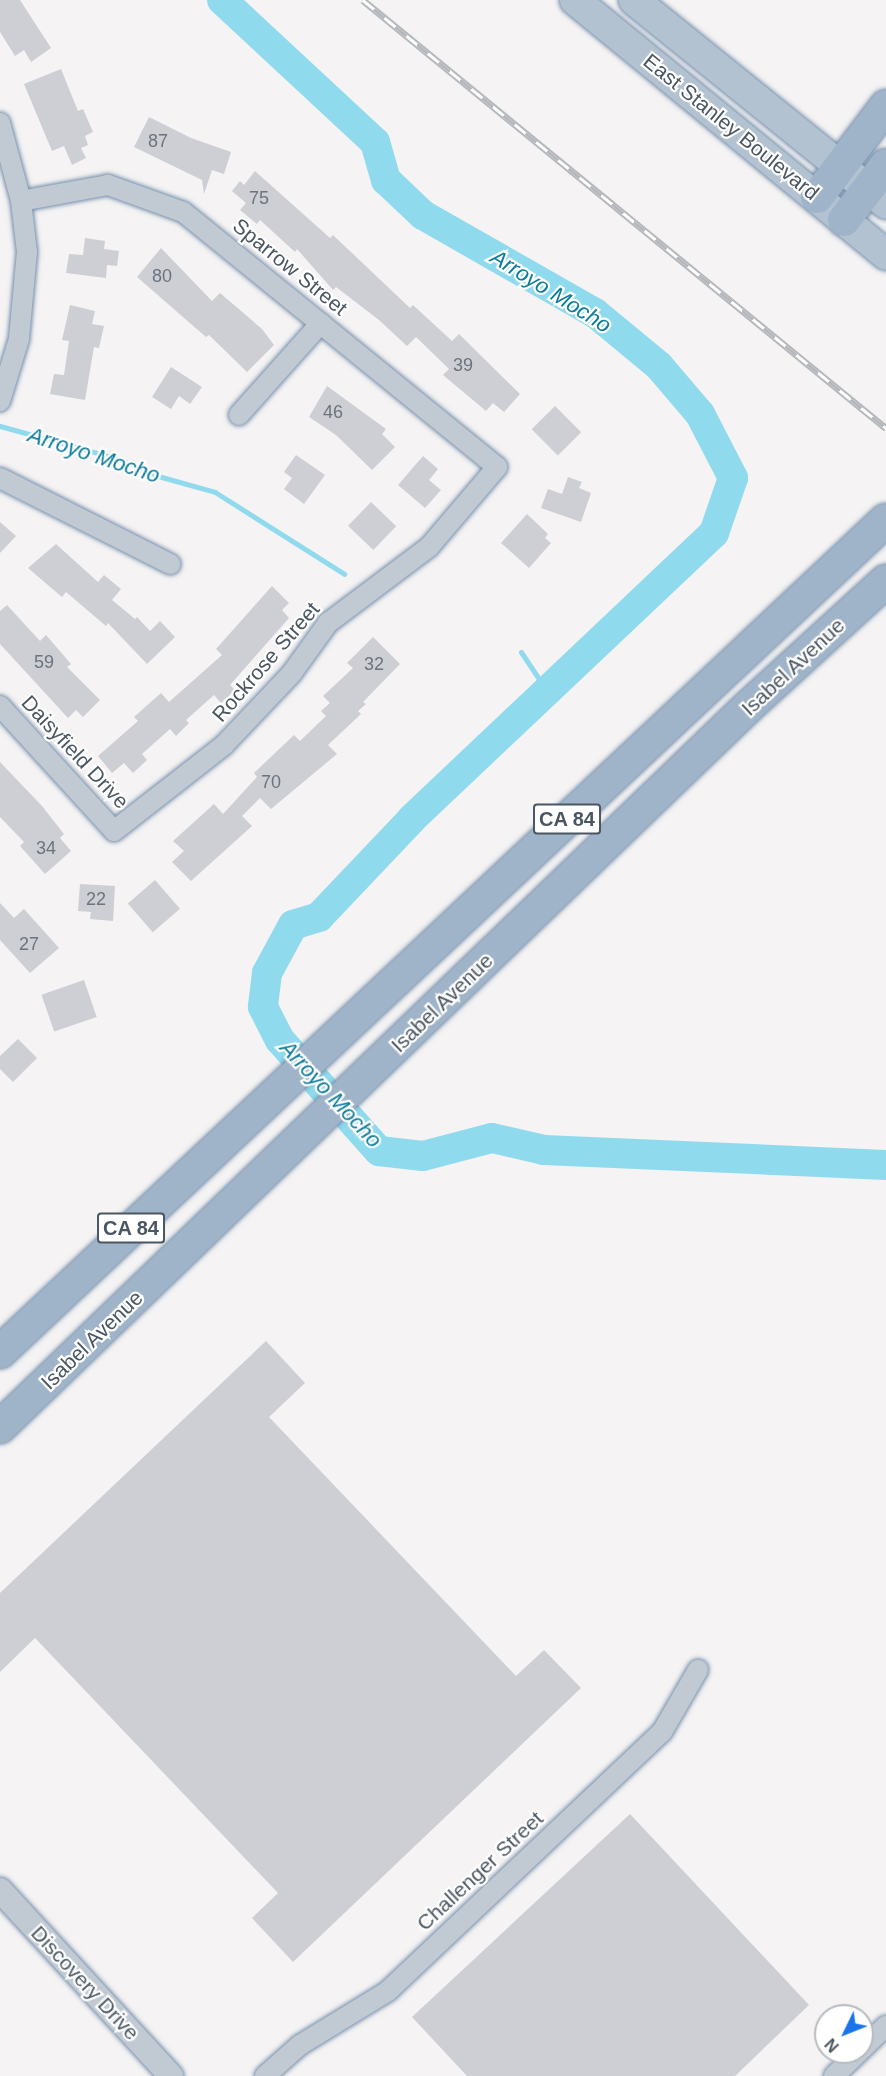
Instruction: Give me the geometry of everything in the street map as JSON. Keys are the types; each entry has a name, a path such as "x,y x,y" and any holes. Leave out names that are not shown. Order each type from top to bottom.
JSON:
{"highway":[{"path":"817,197 886,106"},
{"path":"844,220 880,185"},
{"name":"Isabel Avenue","path":"0,1352 886,520"},
{"name":"Isabel Avenue","path":"0,1427 748,707 886,581"}],"main road":[{"name":"East Stanley Boulevard","path":"575,0 886,255"},
{"name":"East Stanley Boulevard","path":"634,0 840,164 880,185"}],"street":[{"path":"0,123 21,201 27,252 25,303 19,339 0,401"},
{"name":"Sparrow Street","path":"21,201 108,185 183,212 497,466"},
{"path":"239,416 321,323"},
{"name":"Rockrose Street","path":"114,831 224,745 279,688 328,623 429,547 497,466"},
{"path":"0,478 170,564"},
{"name":"Daisyfield Drive","path":"0,706 114,831"},
{"name":"Challenger Street","path":"265,2076 300,2045 347,2019 397,1983 662,1732 698,1670"},
{"name":"Discovery Drive","path":"0,1890 171,2076"},
{"path":"874,2037 886,2026"},
{"path":"834,2076 846,2064"}],"building":[{"path":"0,0 20,0 51,48 31,62 24,50 15,56 0,32"},
{"path":"61,69 78,111 83,109 93,132 85,136 88,145 81,148 86,158 72,165 64,146 52,151 24,84"},
{"path":"149,117 191,138 231,152 224,174 212,170 204,194 202,180 134,147"},
{"path":"255,171 330,238 333,235 410,308 413,305 452,341 459,334 520,394 504,412 493,403 486,411 443,375 449,369 416,337 407,346 379,320 336,287 333,290 297,249 295,252 260,220 257,224 240,210 246,203 232,191 240,181 244,185"},
{"path":"85,238 105,241 104,249 119,251 117,266 107,265 106,278 66,273 69,254 83,255"},
{"path":"161,248 212,301 220,293 262,329 274,345 247,372 209,335 206,337 137,277"},
{"path":"70,305 95,311 92,324 104,326 99,348 94,347 85,400 50,394 54,374 64,375 69,341 62,340"},
{"path":"171,367 202,387 190,404 179,396 171,409 152,397"},
{"path":"327,386 386,429 382,434 395,447 372,470 336,435 309,417"},
{"path":"555,406 581,432 558,455 532,429"},
{"path":"296,455 325,475 304,504 284,489 292,478 284,472"},
{"path":"423,456 438,469 429,480 441,490 425,508 398,485"},
{"path":"568,477 582,482 579,488 591,493 581,522 541,508 548,489 562,494"},
{"path":"371,502 396,526 373,550 348,526"},
{"path":"527,514 548,534 545,538 551,543 529,568 501,543"},
{"path":"0,522 16,536 0,553"},
{"path":"56,544 98,582 104,575 121,589 112,600 135,619 137,617 150,631 160,621 175,637 147,664 108,623 106,626 66,592 62,597 28,568"},
{"path":"272,586 289,603 282,610 289,618 230,685 235,690 221,703 214,695 186,720 189,723 176,736 170,729 142,754 147,760 133,773 124,763 112,773 98,756 138,721 134,717 161,693 169,702 222,655 216,649"},
{"path":"7,605 40,641 46,635 71,664 67,667 100,700 83,717 76,710 68,718 0,644 0,611"},
{"path":"373,637 400,664 363,702 366,704 358,711 361,714 328,745 337,754 271,809 260,798 242,816 252,826 191,881 172,862 184,851 173,841 214,804 223,814 257,777 254,773 294,735 300,741 326,716 321,711 330,703 323,696 353,668 347,663"},
{"path":"0,762 42,806 64,834 60,838 71,851 45,874 20,846 24,842 0,817"},
{"path":"155,880 180,909 153,932 128,904"},
{"path":"80,884 115,886 113,921 90,919 91,912 78,911"},
{"path":"0,903 14,918 24,909 59,948 30,973 0,940"},
{"path":"84,980 97,1017 54,1032 41,995"},
{"path":"18,1039 37,1058 13,1082 0,1069 0,1056"},
{"path":"266,1341 305,1383 269,1417 516,1676 544,1650 581,1688 293,1962 252,1918 278,1893 35,1638 0,1672 0,1593"},
{"path":"630,1814 809,2005 735,2076 467,2076 412,2017"}],"waterway":[{"name":"Arroyo Mocho","path":"222,0 375,142 386,180 423,215 595,313 659,366 700,414 733,478 714,533 412,819 319,917 293,925 267,973 263,1007 280,1040 379,1151 423,1156 492,1138 544,1150 886,1165"},
{"name":"Arroyo Mocho","path":"0,426 119,459 158,476 215,492 344,574"},
{"name":"Arroyo Mocho","path":"521,652 547,691"}],"railway":[{"path":"363,0 886,428"}]}
